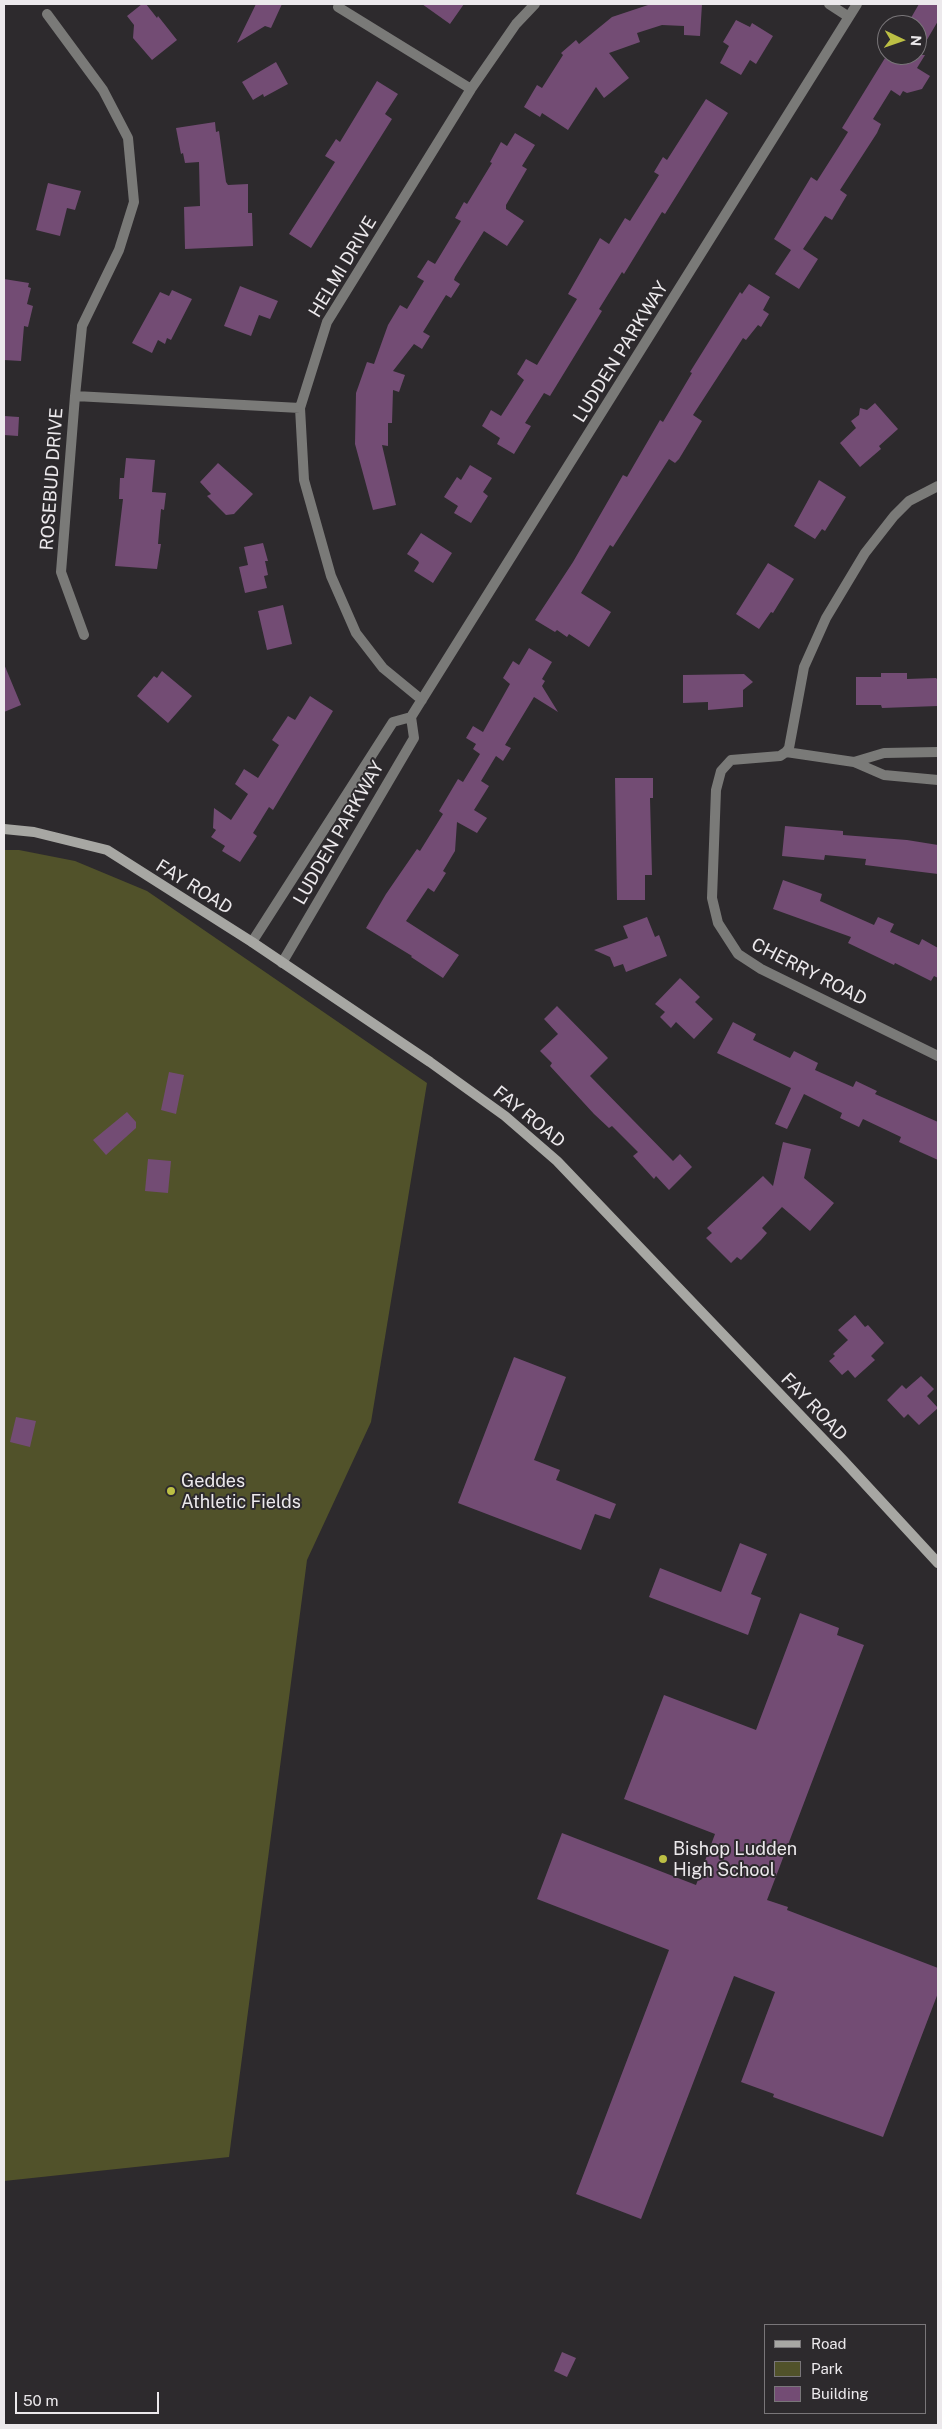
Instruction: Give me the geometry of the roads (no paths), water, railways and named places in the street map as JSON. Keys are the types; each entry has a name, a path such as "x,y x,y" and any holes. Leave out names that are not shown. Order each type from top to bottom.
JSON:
{"street":[{"name":"HELMI DRIVE","path":"422,700 383,668 356,633 331,576 304,480 300,408 327,322 471,89 516,24 535,4"},
{"path":"829,4 849,17"},
{"name":"LUDDEN PARKWAY","path":"252,942 393,722 411,716 422,700 858,4"},
{"path":"338,7 471,89"},
{"path":"47,14 104,90 128,138 134,202 119,250 82,326 74,396"},
{"name":"ROSEBUD DRIVE","path":"84,635 61,572 74,396 300,408"},
{"path":"938,486 909,501 894,516 865,553 826,618 804,666 789,748 786,752 854,762 884,775 938,780"},
{"name":"LUDDEN PARKWAY","path":"282,963 414,738 411,716"},
{"name":"CHERRY ROAD","path":"786,752 780,756 731,760 720,771 716,790 712,898 718,923 738,954 762,969 938,1056"},
{"path":"854,762 884,753 938,752"},
{"name":"FAY ROAD","path":"4,829 34,832 107,850 252,942 430,1062 505,1116 557,1161 836,1453 938,1563"}],"place":[{"name":"Geddes Athletic Fields","path":"171,1491"},
{"name":"Bishop Ludden High School","path":"663,1859"}]}
